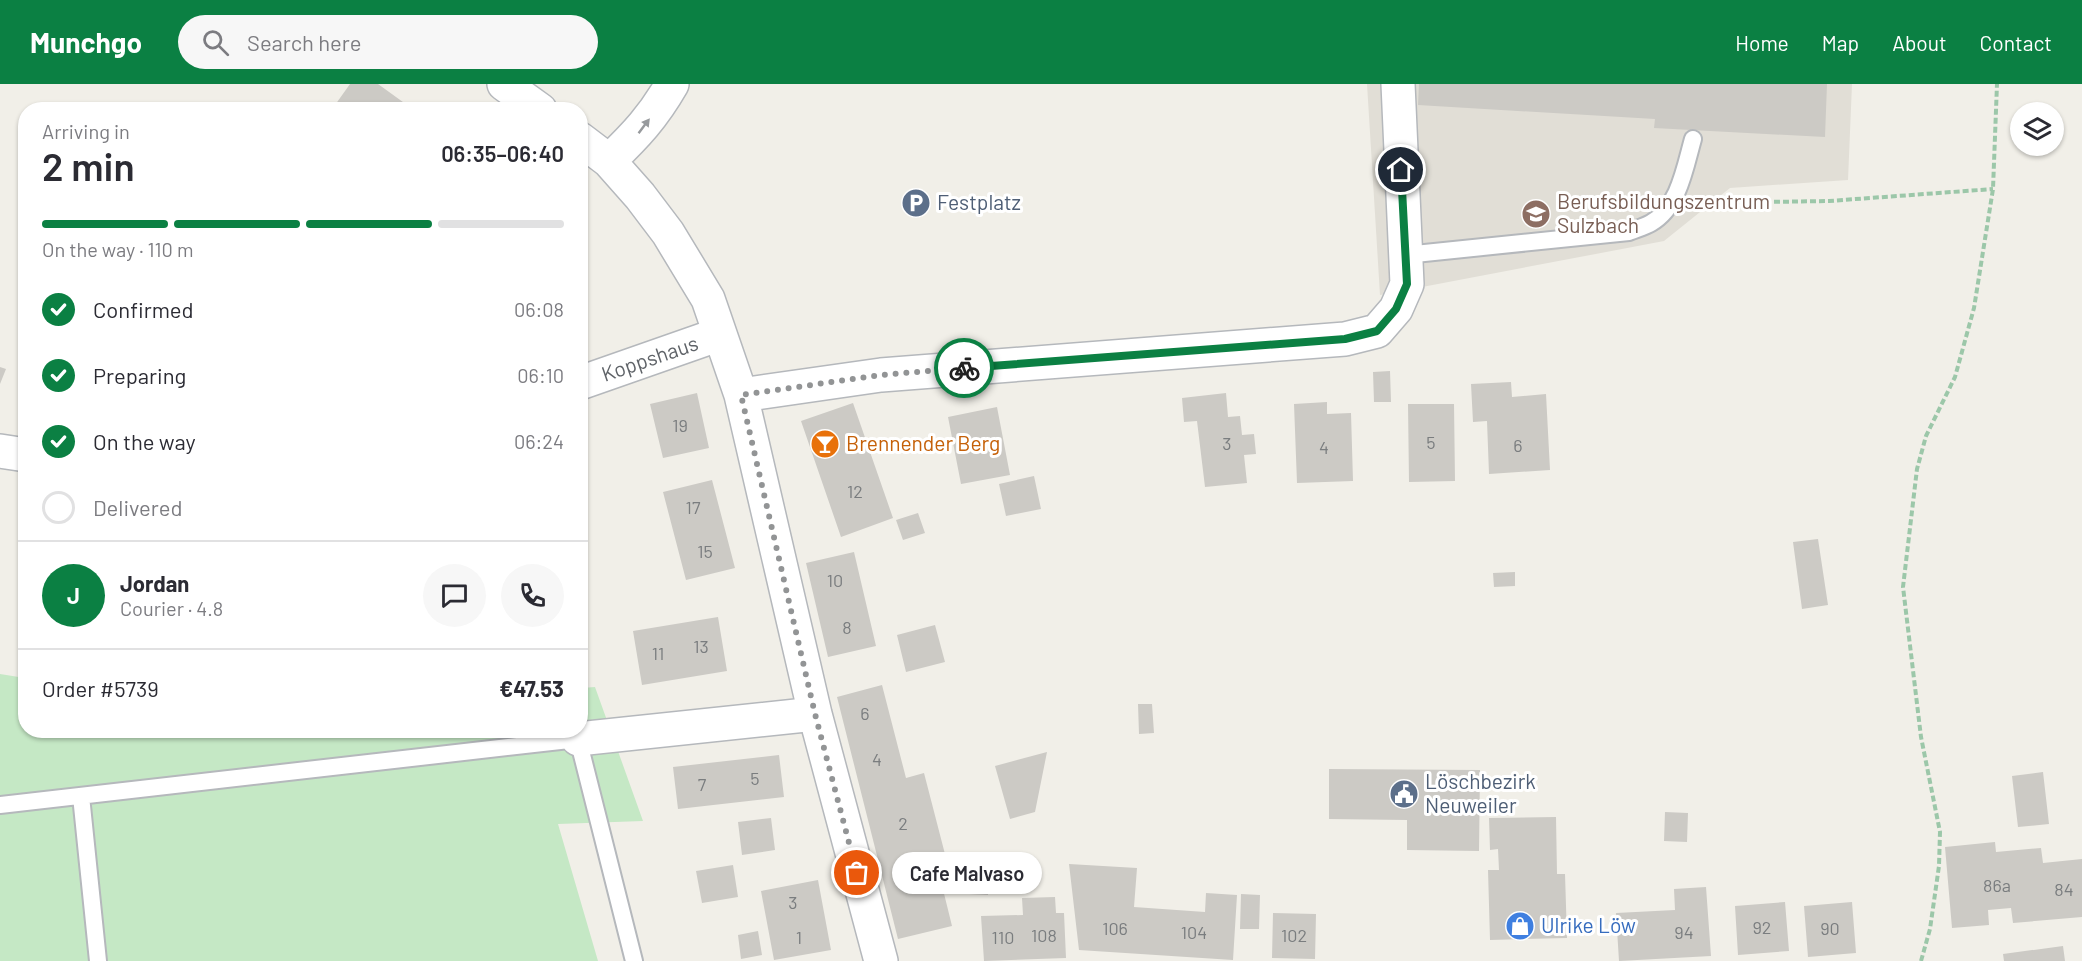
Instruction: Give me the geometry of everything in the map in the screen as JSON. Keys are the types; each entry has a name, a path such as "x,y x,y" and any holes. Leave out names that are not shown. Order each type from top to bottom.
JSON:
{"street":[{"path":"504,84 529,102"},
{"path":"609,161 638,134 672,84"},
{"path":"741,395 881,375 1345,339 1377,331 1396,309 1407,284 1398,84"},
{"path":"588,145 609,161 640,196 668,233 708,299 741,395 815,714 881,961"},
{"name":"Koppshaus","path":"588,380 720,334"},
{"path":"0,451 18,454"},
{"path":"578,740 815,714"}],"lane":[{"path":"1405,255 1629,232 1653,222 1671,203 1682,182 1693,139"},
{"path":"0,805 578,740 634,961"},
{"path":"81,796 98,961"}],"path":[{"path":"1921,961 1930,929 1939,866 1940,832 1921,737 1903,587 1917,469 1926,436 1955,377 1974,308 1993,189 1997,84"},
{"path":"1671,203 1829,201 1993,189"}],"shaded area":[{"name":"Berufsbildungszentrum Sulzbach","path":"1367,84 1852,84 1848,180 1730,188 1664,241 1380,295"}],"green space":[{"path":"0,674 18,677 18,738 588,738 588,688 595,687 643,821 558,824 598,961 0,961"}],"building":[{"path":"350,84 378,84 403,102 337,102"},
{"path":"1419,84 1827,84 1825,137 1654,128 1655,119 1418,105"},
{"path":"0,367 6,369 0,384"},
{"path":"1390,371 1391,402 1374,402 1373,372"},
{"path":"1511,382 1512,397 1546,394 1550,470 1489,474 1487,421 1473,422 1471,384"},
{"path":"697,393 709,448 663,458 650,404"},
{"path":"1226,393 1228,417 1240,416 1242,435 1254,434 1256,454 1244,455 1247,483 1205,487 1197,421 1184,422 1182,398"},
{"path":"1327,402 1327,414 1351,413 1353,481 1297,483 1294,404"},
{"path":"853,403 893,518 841,537 801,421"},
{"path":"1408,404 1454,404 1455,481 1409,482"},
{"path":"997,407 1010,475 961,484 948,417"},
{"path":"1034,476 1041,509 1006,516 999,484"},
{"path":"712,480 735,568 686,580 663,492"},
{"path":"918,513 925,533 903,540 896,520"},
{"path":"1818,539 1828,605 1802,609 1793,542"},
{"path":"854,552 876,646 828,657 806,563"},
{"path":"1515,572 1515,586 1494,587 1493,573"},
{"path":"718,617 727,671 642,685 633,631"},
{"path":"935,625 945,662 906,672 897,635"},
{"path":"882,685 906,778 924,773 946,858 936,861 952,926 898,939 837,697"},
{"path":"1138,704 1152,704 1154,733 1139,734"},
{"path":"1047,752 1035,812 1010,819 995,766"},
{"path":"779,755 784,797 678,809 673,767"},
{"name":"Löschbezirk Neuweiler","path":"1329,769 1480,770 1479,851 1407,850 1407,820 1329,819"},
{"path":"2043,772 2049,824 2018,827 2012,776"},
{"path":"1665,812 1688,813 1687,842 1664,841"},
{"path":"1556,817 1557,874 1565,874 1567,938 1490,940 1488,870 1499,870 1498,849 1490,850 1489,818"},
{"path":"771,818 775,850 742,855 738,822"},
{"path":"1995,842 1996,852 2041,848 2043,863 2082,859 2082,917 2013,923 2011,908 1988,910 1989,925 1952,928 1945,847"},
{"path":"1069,864 1137,868 1134,907 1205,912 1206,893 1237,895 1233,960 1079,950"},
{"path":"733,865 738,897 702,903 696,871"},
{"path":"970,865 988,866 988,895 969,894"},
{"path":"818,880 831,950 774,960 761,891"},
{"path":"1706,887 1711,956 1619,961 1616,913 1675,910 1674,889"},
{"path":"1241,894 1260,895 1259,929 1240,929"},
{"path":"1055,897 1056,913 1064,913 1066,958 984,961 981,916 1023,915 1022,898"},
{"path":"1785,902 1789,951 1738,955 1735,906"},
{"path":"1852,902 1856,953 1808,957 1804,906"},
{"path":"1273,913 1316,914 1315,959 1272,958"},
{"path":"758,931 762,955 741,959 738,935"},
{"path":"2063,946 2065,961 2004,961 2003,954"}],"way so far":[{"path":"857,873 815,714 741,395 881,375 964,368"}],"place":[{"name":"Festplatz","path":"916,203"},
{"name":"Berufsbildungszentrum Sulzbach","path":"1536,214"},
{"name":"Brennender Berg","path":"825,444"},
{"name":"Löschbezirk Neuweiler","path":"1404,794"},
{"name":"Cafe Malvaso","path":"857,873"},
{"name":"Ulrike Löw","path":"1520,926"}],"route":[{"path":"964,368 1345,339 1377,331 1396,309 1407,284 1401,170"}]}
